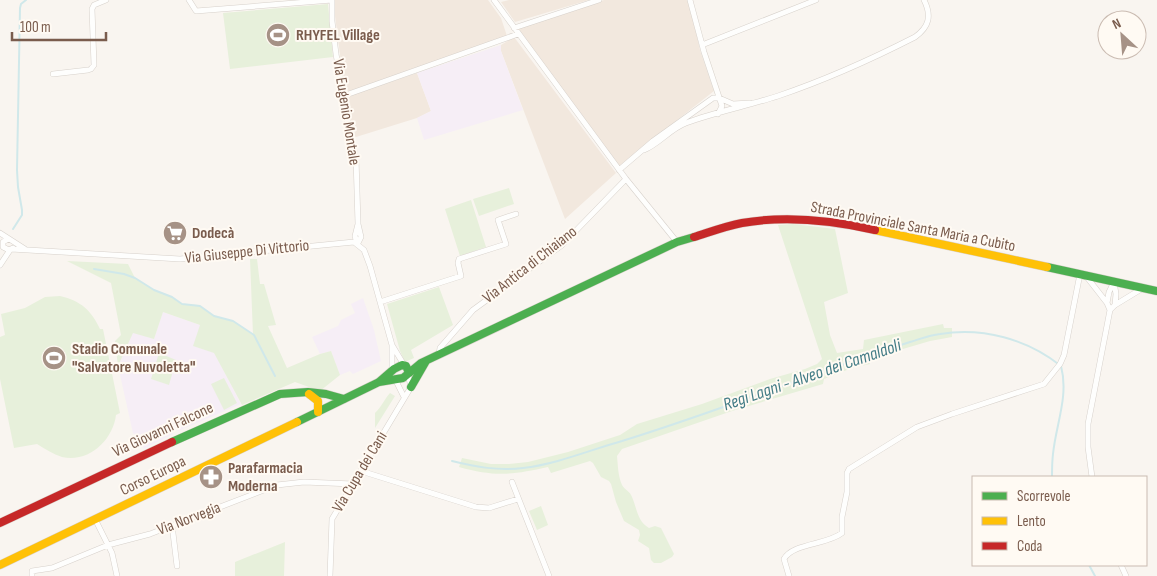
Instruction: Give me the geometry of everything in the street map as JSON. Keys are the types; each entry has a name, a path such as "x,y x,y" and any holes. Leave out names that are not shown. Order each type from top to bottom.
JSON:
{"main road":[{"name":"Strada Provinciale Santa Maria a Cubito","path":"407,370 677,242 718,229 755,221 781,218 812,219 862,227 1157,291"},
{"path":"411,386 421,372 423,362"},
{"path":"398,366 407,370 403,378 393,374 398,366"},
{"name":"Corso Europa","path":"0,565 393,374"},
{"name":"Via Giovanni Falcone","path":"0,523 270,397 285,392 329,395 344,399"},
{"path":"307,393 318,402 320,407 318,412"}],"street":[{"path":"53,74 93,68 92,9 94,5 106,0"},
{"name":"Via Eugenio Montale","path":"189,0 196,11 332,0 334,35 343,96 356,158 358,224 361,237 358,244"},
{"path":"494,0 619,170 677,242"},
{"path":"514,28 599,0"},
{"path":"690,0 702,45 722,106 718,114"},
{"path":"702,45 816,0"},
{"path":"644,150 657,144 682,125 760,102 851,68 915,37 927,25 928,10 924,0"},
{"path":"343,96 518,34"},
{"path":"619,170 713,98 720,98 734,104 760,102"},
{"path":"693,112 692,117 695,121"},
{"name":"Via Antica di Chiaiano","path":"439,354 440,348 446,340 474,310 562,245 626,179"},
{"path":"380,302 461,276 459,259 506,244 498,220 516,214"},
{"path":"0,233 14,242 14,246 1,263"},
{"path":"1,263 2,245 8,239"},
{"name":"Via Giuseppe Di Vittorio","path":"11,250 180,259 350,241 358,244"},
{"name":"Via Giuseppe Di Vittorio","path":"14,242 28,250"},
{"path":"358,244 366,255 392,345 393,374 404,397"},
{"path":"2,245 6,250 11,250"},
{"path":"1083,275 1107,303 1110,310"},
{"path":"789,576 784,559 787,554 793,550 830,540 842,533 842,517 849,469 917,427 1044,384 1059,366 1064,355 1083,275"},
{"path":"1107,303 1109,292 1114,282"},
{"path":"1114,282 1115,305"},
{"path":"1092,476 1088,447 1088,424 1110,310 1143,288"},
{"path":"392,345 407,370 411,386"},
{"name":"Via Cupa dei Cani","path":"330,576 332,519 411,386"},
{"path":"361,471 476,507 489,508 518,499"},
{"name":"Via Norvegia","path":"32,576 32,571 52,568 108,545 150,534 287,482 354,484"},
{"path":"512,482 549,576"},
{"path":"95,519 115,561 117,576"},
{"path":"172,526 177,566"}],"shaded area":[{"path":"335,0 488,0 501,18 507,36 345,93 335,16"},
{"path":"509,0 589,0 515,22 501,2"},
{"path":"604,0 689,0 700,50 714,91 619,166 517,28"},
{"path":"514,37 616,173 565,219 501,51 501,45"},
{"path":"501,45 501,51 523,110 424,140 417,118 431,111 417,73"},
{"path":"417,73 431,111 417,118 356,137 353,135 346,97"},
{"path":"363,298 374,330 381,361 353,374 350,371 340,375 331,351 320,354 312,337 338,326 341,320 355,313 351,304"},
{"path":"163,312 200,325 241,404 178,431 176,428 172,430 173,434 144,449 138,437 133,433 118,366 133,332 154,339"}],"green space":[{"name":"RHYFEL Village","path":"328,4 333,57 230,69 223,13"},
{"path":"509,188 514,204 479,216 473,199"},
{"path":"471,200 486,247 460,256 445,209"},
{"path":"793,224 835,229 848,293 824,302 830,335 837,353 863,349 864,340 943,324 944,328 952,328 952,337 930,341 869,359 870,364 852,368 824,379 823,384 732,411 622,449 617,456 622,485 631,495 642,522 649,528 655,526 661,528 674,554 672,557 661,563 654,563 651,560 649,548 638,541 639,530 624,521 611,484 601,477 590,461 551,473 548,467 524,472 493,474 459,467 462,458 491,464 509,464 528,462 568,452 620,435 637,424 702,404 817,364 822,359 778,225"},
{"path":"250,259 257,259 260,284 264,284 276,325 268,326 287,368 331,351 340,375 320,391 295,382 242,405 214,353 193,346 200,325 163,312 154,339 133,333 118,366 115,341 121,335 111,283 67,261 128,264 135,278 154,290 172,297 182,304 199,305 214,316 233,321 253,335"},
{"path":"439,287 453,325 411,350 414,358 405,362 400,351 387,304"},
{"name":"Stadio Comunale \"Salvatore Nuvoletta\"","path":"60,296 84,307 100,329 103,329 120,413 116,415 110,433 98,448 90,453 72,458 59,456 37,444 14,448 0,379 0,337 5,335 1,314 25,308 45,297"},
{"path":"159,353 176,360 169,385 151,379"},
{"path":"224,378 237,403 224,410 211,384"},
{"path":"390,393 395,396 375,428 375,413"},
{"path":"541,506 548,525 537,530 529,511"},
{"path":"285,542 284,576 235,576 235,562"}],"waterway":[{"name":"Regi Lagni - Alveo dei Camaldoli","path":"13,229 22,215 17,170 20,8 21,4 26,0"},
{"name":"Regi Lagni - Alveo dei Camaldoli","path":"94,269 124,274 135,278 182,304 200,306 214,316 233,321 254,335 275,376"},
{"name":"Regi Lagni - Alveo dei Camaldoli","path":"452,461 496,469 536,466 658,429 925,337 956,332 972,332 1004,337 1019,342 1061,366 1064,388 1052,460 1052,476"},
{"name":"Regi Lagni - Alveo dei Camaldoli","path":"1090,566 1095,576"}],"traffic: fast":[{"path":"379,382 403,378 421,363 677,242 694,237"},
{"path":"1047,267 1157,291"},
{"path":"411,387 426,361"},
{"path":"297,422 379,382 394,369 402,365 406,366 409,373"},
{"path":"172,442 280,394 308,392 344,399"}],"traffic: slow":[{"path":"875,230 1047,267"},
{"path":"309,394 318,401 318,412"},
{"path":"0,565 297,422"}],"traffic: jam":[{"path":"694,237 736,224 776,219 825,221 875,230"},
{"path":"0,523 172,442"}],"place":[{"name":"RHYFEL Village","path":"278,35"},
{"name":"Dodecà","path":"175,233"},
{"name":"Stadio Comunale \"Salvatore Nuvoletta\"","path":"54,358"},
{"name":"Parafarmacia Moderna","path":"211,477"}]}
